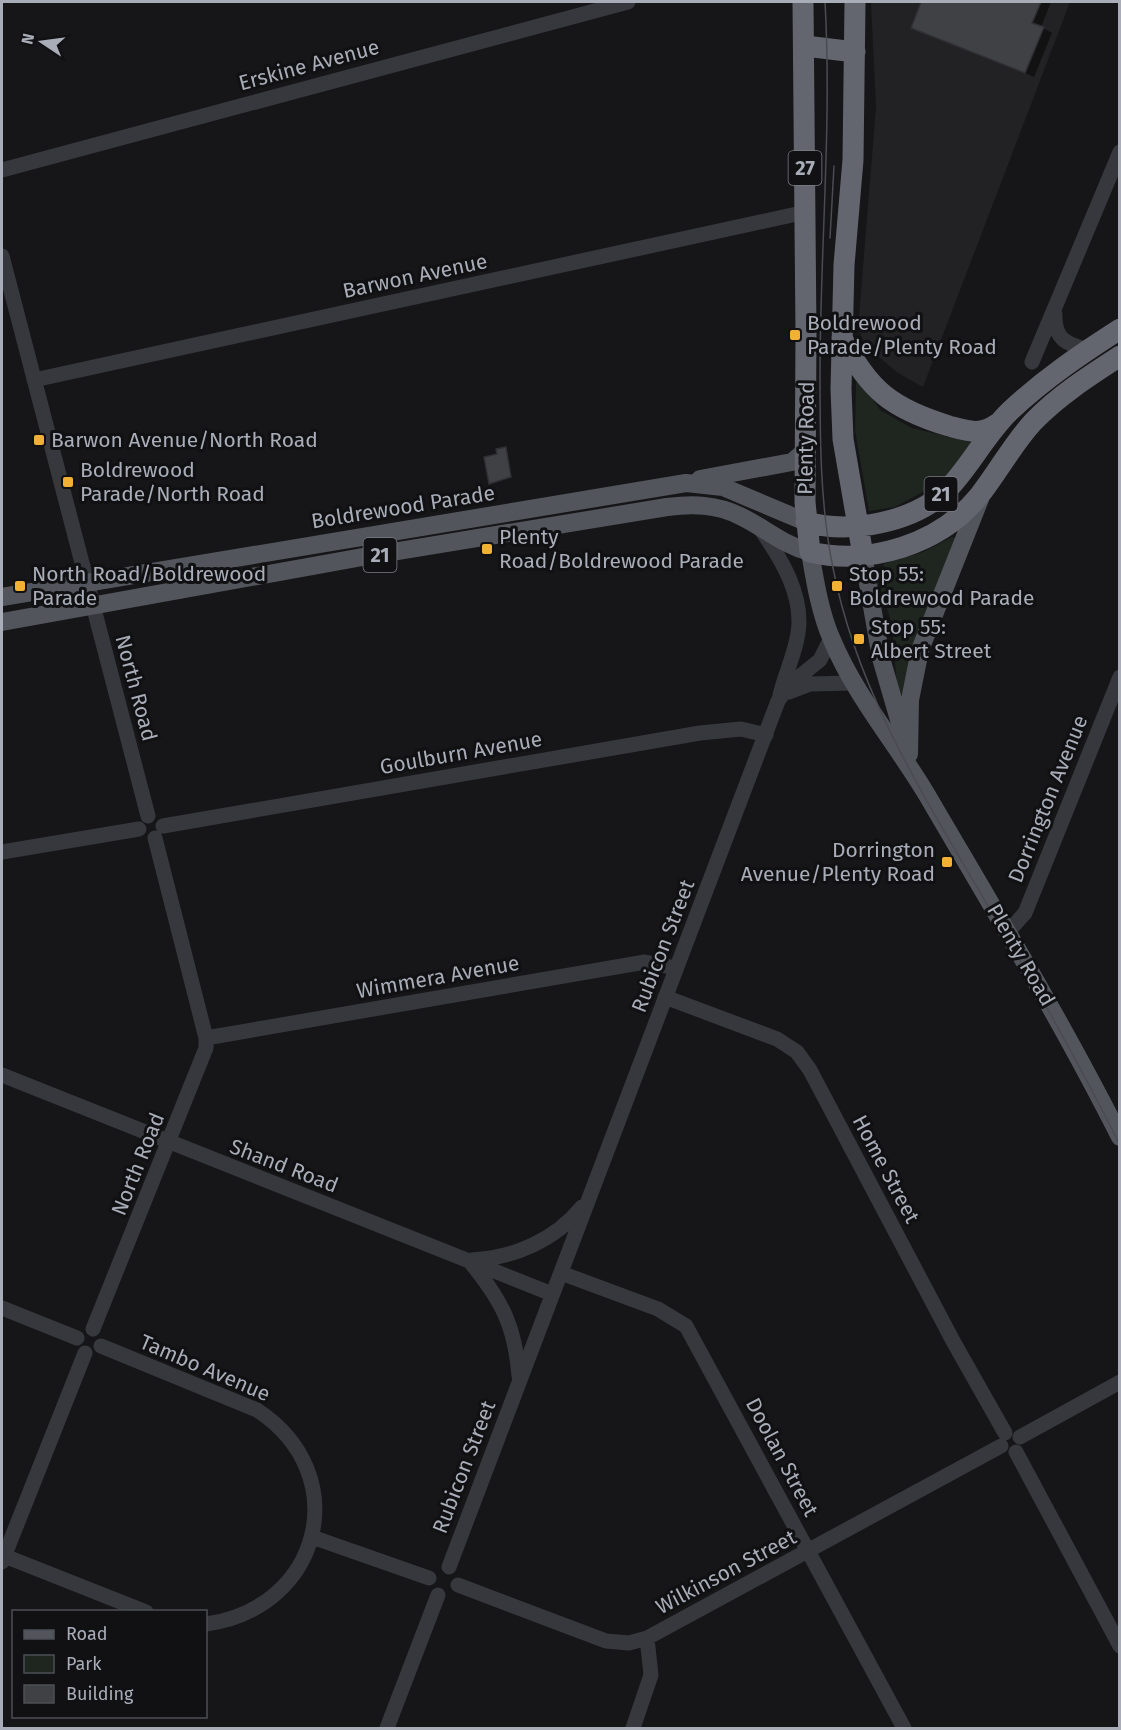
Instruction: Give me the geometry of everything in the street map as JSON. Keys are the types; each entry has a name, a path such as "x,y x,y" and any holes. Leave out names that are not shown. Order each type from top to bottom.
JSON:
{"highway":[{"name":"Plenty Road","path":"803,2 806,212 805,451 806,522 810,552"},
{"name":"Plenty Road","path":"855,2 853,160 847,218 841,335 843,439 863,555"},
{"path":"805,46 855,52"},
{"name":"21","path":"806,522 827,526 858,526 907,514 947,490 998,424 1048,377 1119,329"},
{"path":"841,335 864,376 895,405 925,419 973,432 985,431 998,424"},
{"name":"21","path":"810,552 835,556 863,555 903,546 930,535 958,517 986,486 1009,451 1037,418 1060,397 1119,356"}],"main road":[{"path":"686,483 792,462 805,451"},
{"name":"Boldrewood Parade","path":"2,597 686,483 709,484 731,490 806,522"},
{"path":"909,754 910,700 920,650 986,486"},
{"name":"Boldrewood Parade","path":"2,622 368,556 691,505 712,506 731,512 783,543 810,552"},
{"path":"364,536 368,556"},
{"name":"Plenty Road","path":"810,552 831,638 853,683 916,776 1008,932 1071,1043 1119,1137"},
{"name":"Plenty Road","path":"863,555 881,658 916,776"}],"street":[{"name":"Erskine Avenue","path":"2,170 628,2"},
{"path":"1032,362 1119,152"},
{"name":"Barwon Avenue","path":"34,380 806,212"},
{"name":"North Road","path":"2,256 93,607 144,822"},
{"path":"1055,311 1054,328 1060,337 1072,346 1088,350"},
{"name":"Boldrewood Parade","path":"761,530 787,573"},
{"name":"Rubicon Street","path":"448,1567 776,706 799,627 796,603 787,573"},
{"name":"Rubicon Street","path":"776,706 789,685 820,660 831,638"},
{"name":"Dorrington Avenue","path":"1008,932 1025,913 1119,677"},
{"name":"Rubicon Street","path":"776,706 785,696 800,687 827,682 853,683"},
{"name":"Goulburn Avenue","path":"159,832 700,733 743,729 766,735"},
{"path":"2,852 144,822 146,838 159,832"},
{"name":"North Road","path":"93,1329 202,1059 206,1038 159,832"},
{"name":"Wimmera Avenue","path":"206,1038 645,962 676,969"},
{"name":"Home Street","path":"665,997 777,1040 797,1052 810,1070 1003,1440"},
{"name":"Shand Road","path":"2,1075 552,1294"},
{"name":"Rubicon Street","path":"469,1261 507,1255 541,1241 569,1222 590,1196"},
{"name":"Rubicon Street","path":"469,1261 492,1289 507,1314 516,1345 519,1382"},
{"name":"Doolan Street","path":"561,1273 658,1309 686,1326 904,1728"},
{"path":"2,1308 77,1338"},
{"path":"93,1329 100,1335 101,1346 94,1353 85,1353 78,1347 77,1338 83,1330 93,1329"},
{"name":"Tambo Avenue","path":"101,1346 228,1396 257,1410 278,1424 296,1446 313,1492 316,1514 312,1538"},
{"path":"85,1353 2,1557 143,1610"},
{"path":"1018,1444 1119,1382"},
{"path":"1003,1440 1015,1432 1018,1444 1119,1646"},
{"name":"Wilkinson Street","path":"458,1585 606,1641 629,1643 647,1638 809,1551 1003,1440"},
{"path":"207,1624 248,1614 273,1599 290,1579 312,1538 429,1578"},
{"path":"448,1567 456,1574 458,1585 452,1593 438,1595 429,1586 429,1578 436,1568 448,1567"},
{"path":"387,1728 438,1595"},
{"path":"633,1728 651,1675 651,1655 647,1638"}],"shaded area":[{"path":"871,2 1070,2 923,387 898,373 866,346 858,329 876,107"}],"green space":[{"path":"859,378 880,410 912,428 974,443 941,482 895,507 869,511 855,430 856,383"},
{"path":"952,537 956,538 904,694 899,693 891,623 876,573 885,571 883,564 923,552"}],"building":[{"path":"921,2 1041,2 1032,23 1044,27 1025,73 911,28"},
{"path":"506,447 511,477 489,484 484,457 497,454 496,449"}],"tram line":[{"path":"825,2 827,95 821,327 821,447 825,520 844,613 858,657 894,740 1020,960 1120,1145"},
{"path":"830,238 834,166"}],"place":[{"name":"Boldrewood Parade/Plenty Road","path":"795,335"},
{"name":"Barwon Avenue/North Road","path":"39,440"},
{"name":"Boldrewood Parade/North Road","path":"68,482"},
{"name":"Plenty Road/Boldrewood Parade","path":"487,549"},
{"name":"North Road/Boldrewood Parade","path":"20,586"},
{"name":"Stop 55: Boldrewood Parade","path":"837,586"},
{"name":"Stop 55: Albert Street","path":"859,639"},
{"name":"Dorrington Avenue/Plenty Road","path":"947,862"}]}
